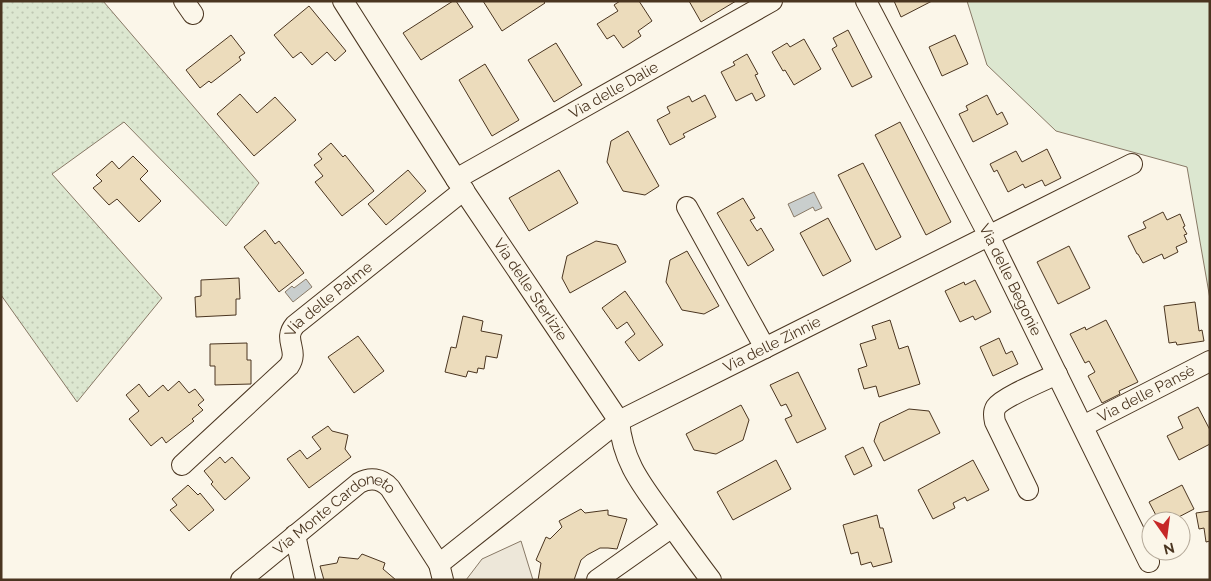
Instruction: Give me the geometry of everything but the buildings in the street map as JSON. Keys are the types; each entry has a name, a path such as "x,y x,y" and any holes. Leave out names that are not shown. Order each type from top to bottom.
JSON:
{"street":[{"name":"Via delle Dalie","path":"460,184 772,1"},
{"name":"Via delle Begonie","path":"866,1 989,236 1149,562"},
{"name":"Via delle Sterlizie","path":"345,2 460,184 619,422 625,451 634,472 710,580"},
{"name":"Via delle Zinnie","path":"441,572 619,422 1132,164"},
{"name":"Via delle Palme","path":"182,466 293,361 294,355 289,334 291,329 460,184"},
{"path":"687,207 765,348"},
{"name":"Via delle Pansè","path":"1083,426 1210,360"},
{"path":"1028,490 995,422 995,409 997,405 1007,398 1057,374"},
{"name":"Via Monte Cardoneto","path":"241,580 359,483 368,479 382,481 390,488 441,572"},
{"path":"597,580 672,526"},
{"path":"295,535 305,580"}],"green space":[{"path":"1,1 103,1 259,183 226,226 124,122 52,174 162,298 77,402 1,295"},
{"path":"967,1 1210,1 1210,299 1187,167 1056,131 987,65"}],"shaded area":[{"path":"814,192 822,208 815,211 813,207 794,217 788,204"},
{"path":"306,279 312,287 293,302 285,292"},
{"path":"521,541 533,580 466,580 482,559"}]}
